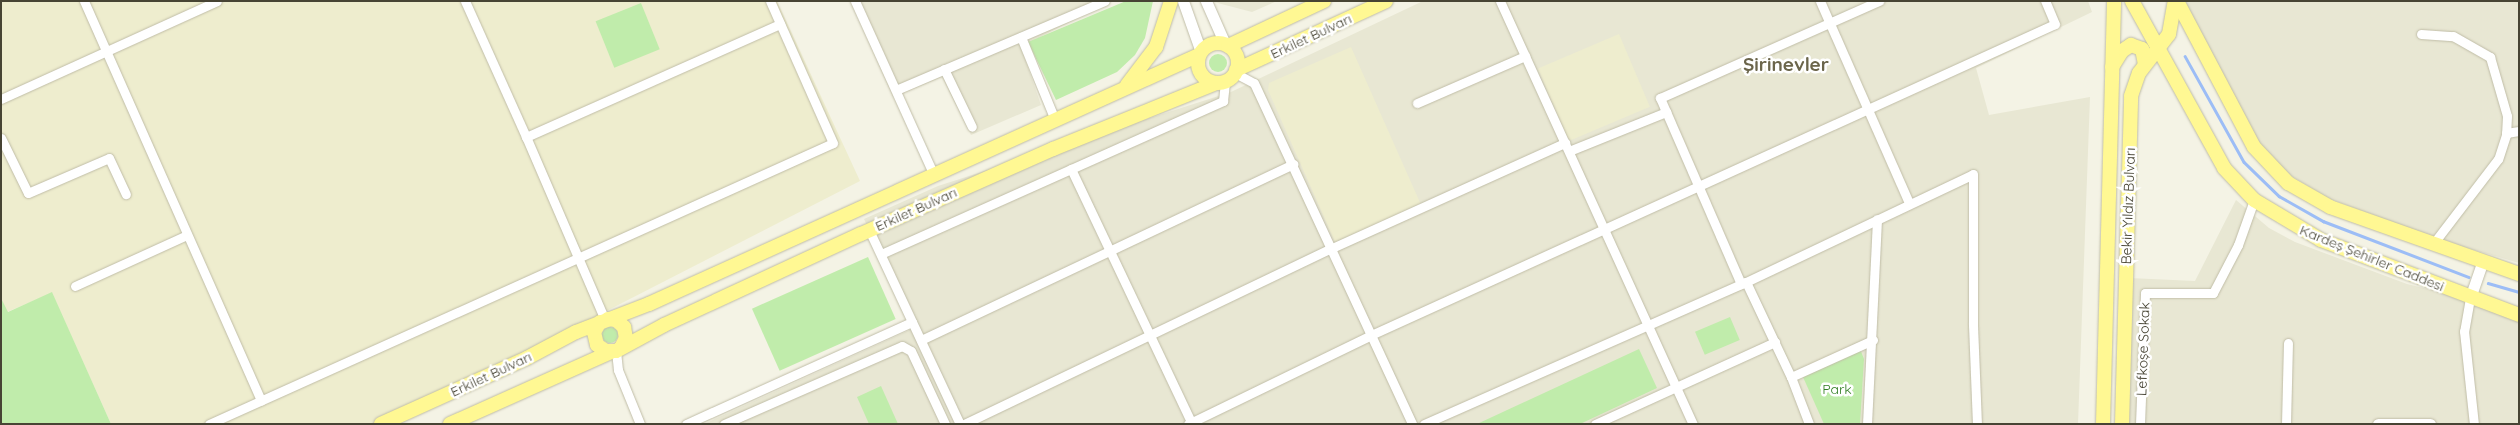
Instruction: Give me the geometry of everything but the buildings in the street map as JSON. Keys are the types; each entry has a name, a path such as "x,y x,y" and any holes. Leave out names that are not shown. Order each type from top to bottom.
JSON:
{"main road":[{"path":"1120,91 1140,71 1156,47 1171,1"},
{"name":"Erkilet Bulvarı","path":"1227,45 1324,1"},
{"name":"Erkilet Bulvarı","path":"450,424 616,350 869,230 1071,141 1228,77 1386,1"},
{"name":"Bekir Yıldız Bulvarı","path":"2103,424 2114,1"},
{"name":"Kardeş Şehirler Caddesi","path":"2132,1 2224,168 2254,200 2321,240 2519,315"},
{"path":"2176,1 2254,147 2275,172 2318,202 2519,274"},
{"name":"Bekir Yıldız Bulvarı","path":"2122,424 2131,96 2145,64 2159,48 2172,26 2176,1"},
{"path":"1213,43 1227,45 1236,55 1228,77 1200,73 1200,53 1213,43"},
{"path":"2112,67 2122,51 2132,45 2142,49 2145,64"},
{"name":"Erkilet Bulvarı","path":"381,424 604,320 657,300 1200,53"},
{"path":"604,320 618,321 626,330 626,340 616,350 601,349 594,340 594,332 604,320"}],"street":[{"path":"84,1 261,401"},
{"path":"1,99 217,1"},
{"path":"465,1 580,258 604,320"},
{"path":"209,424 833,143 770,1"},
{"path":"855,1 934,175"},
{"path":"896,90 1105,1"},
{"path":"1183,1 1200,53"},
{"path":"1206,1 1227,45"},
{"path":"1500,1 1693,424"},
{"path":"1820,1 1910,203"},
{"path":"1809,424 1791,377 1698,186 1660,98 1879,1"},
{"path":"1071,169 1190,423 1372,335 2055,24 2045,1"},
{"path":"526,137 780,24"},
{"path":"2421,34 2454,36 2490,57 2506,107 2506,134 2498,159 2433,244"},
{"path":"1021,37 1055,120"},
{"path":"1417,103 1525,56"},
{"path":"944,70 972,127"},
{"path":"880,254 1223,101 1228,77 1254,83 1294,164 1412,424"},
{"path":"964,424 1332,248 1567,147 1666,112"},
{"path":"2506,134 2519,131"},
{"path":"1,138 28,193 109,158 126,194"},
{"path":"921,340 1294,164"},
{"path":"1424,424 1647,324 1744,283 1973,174 1973,324 1978,424"},
{"name":"Lefkoşe Sokak","path":"2140,424 2145,293 2213,293 2238,245 2254,200"},
{"path":"1867,424 1873,340 1877,219"},
{"path":"869,230 960,424"},
{"path":"75,286 187,235"},
{"path":"2474,424 2464,331 2470,298 2483,261"},
{"path":"686,424 912,322"},
{"path":"1791,377 1873,340"},
{"path":"1595,424 1775,342"},
{"path":"2286,424 2288,343"},
{"path":"724,424 902,346 911,351 945,424"},
{"path":"616,350 618,370 640,424"},
{"path":"2378,424 2430,424"}],"shaded area":[{"path":"1,1 777,1 860,181 386,424 111,424 52,293 7,312 1,298"},
{"path":"851,1 1111,1 1021,47 1041,105 971,135 942,77 893,97"},
{"path":"1210,1 1277,1 1252,12"},
{"path":"1423,1 2088,1 2092,12 1976,68 1989,115 2090,97 2078,424 962,424 864,219 938,186 1231,92"},
{"path":"2178,1 2519,1 2519,263 2440,240 2328,198 2290,175 2259,143"},
{"path":"1619,34 1650,107 1569,141 1538,68"},
{"path":"1351,47 1422,207 1335,242 1268,90 1269,83"},
{"path":"2236,200 2269,228 2295,242 2407,284 2519,311 2519,424 2124,424 2129,278 2195,281"},
{"path":"914,328 957,424 704,424"}],"green space":[{"path":"1126,1 1153,1 1145,38 1135,55 1117,72 1056,100 1028,42"},
{"path":"641,3 660,49 614,68 596,21"},
{"path":"1218,54 1224,57 1227,63 1224,69 1218,72 1212,69 1209,63 1212,57"},
{"path":"868,257 896,319 780,371 752,309"},
{"path":"52,292 111,424 1,424 1,298 8,312"},
{"path":"1730,317 1740,340 1705,355 1695,332"},
{"path":"607,327 613,327 618,332 616,341 607,343 602,338 602,332"},
{"path":"1639,349 1657,388 1580,424 1477,424"},
{"name":"Park","path":"1860,349 1864,359 1860,424 1824,424 1803,377"},
{"path":"881,386 898,424 869,424 857,397"}],"waterway":[{"path":"2185,56 2244,162 2279,196 2323,221 2469,277"},
{"path":"2488,283 2519,292"}],"district":[{"name":"Şirinevler","path":"1786,65"}]}
